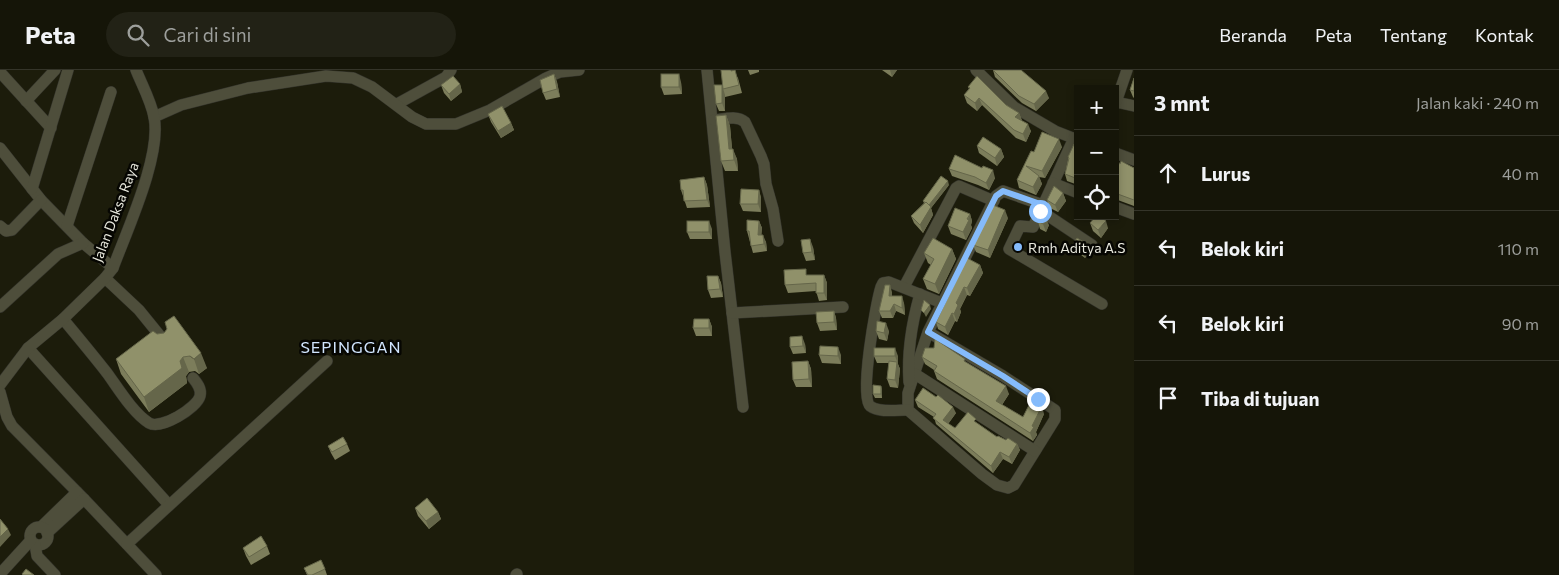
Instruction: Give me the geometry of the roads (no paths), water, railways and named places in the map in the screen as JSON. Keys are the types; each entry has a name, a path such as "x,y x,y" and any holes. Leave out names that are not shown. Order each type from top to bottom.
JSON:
{"street":[{"path":"26,101 55,70"},
{"path":"32,189 68,70"},
{"name":"Jalan Daksa Raya","path":"0,384 28,348 63,319 113,268 143,189 155,144 154,117 136,70"},
{"path":"397,104 446,77 451,70"},
{"path":"154,117 181,105 238,91 292,80 326,76 353,78 372,87 412,117 426,124 456,124 490,110 546,78 560,72 579,70"},
{"path":"707,70 732,313 744,407"},
{"path":"976,70 1014,107 1038,122 1074,138"},
{"path":"1119,94 1127,70"},
{"path":"0,72 51,128"},
{"path":"67,226 111,92"},
{"path":"1119,104 1134,106"},
{"path":"712,120 736,118 744,122 764,164 766,184 773,209 778,241"},
{"path":"1074,143 1033,227 1020,226 1009,249 1102,304"},
{"path":"0,148 40,200 83,243 113,268"},
{"path":"1119,154 1134,160"},
{"path":"1053,183 1074,191"},
{"path":"904,287 956,188 959,186 994,201"},
{"path":"908,410 908,393 928,332 996,196 1003,191 1042,208 1092,245"},
{"path":"0,226 6,231 12,230 40,200"},
{"path":"1119,208 1134,214"},
{"path":"2,301 58,254 83,243"},
{"path":"105,278 139,310 165,342"},
{"path":"928,332 1003,376 1055,410 1055,419 1014,485 1004,488 997,485 908,410 876,409 869,406 866,402 873,327 880,287 884,283 889,282 942,304"},
{"path":"910,386 909,371 914,315 920,294"},
{"path":"732,313 843,307"},
{"path":"63,319 130,405 150,423 157,425 165,423 186,411 196,402 200,395 200,388 194,378"},
{"path":"28,348 169,505"},
{"path":"128,544 327,361"},
{"path":"915,374 1035,451"},
{"path":"0,392 7,417 12,426 81,495 156,575"},
{"path":"33,542 41,545 46,542 44,530 81,495"},
{"path":"0,574 33,542"},
{"path":"33,542 38,556 55,575"}],"place":[{"name":"Rmh Aditya A.S","path":"1018,247"}],"district":[{"name":"SEPINGGAN","path":"351,346"}]}
